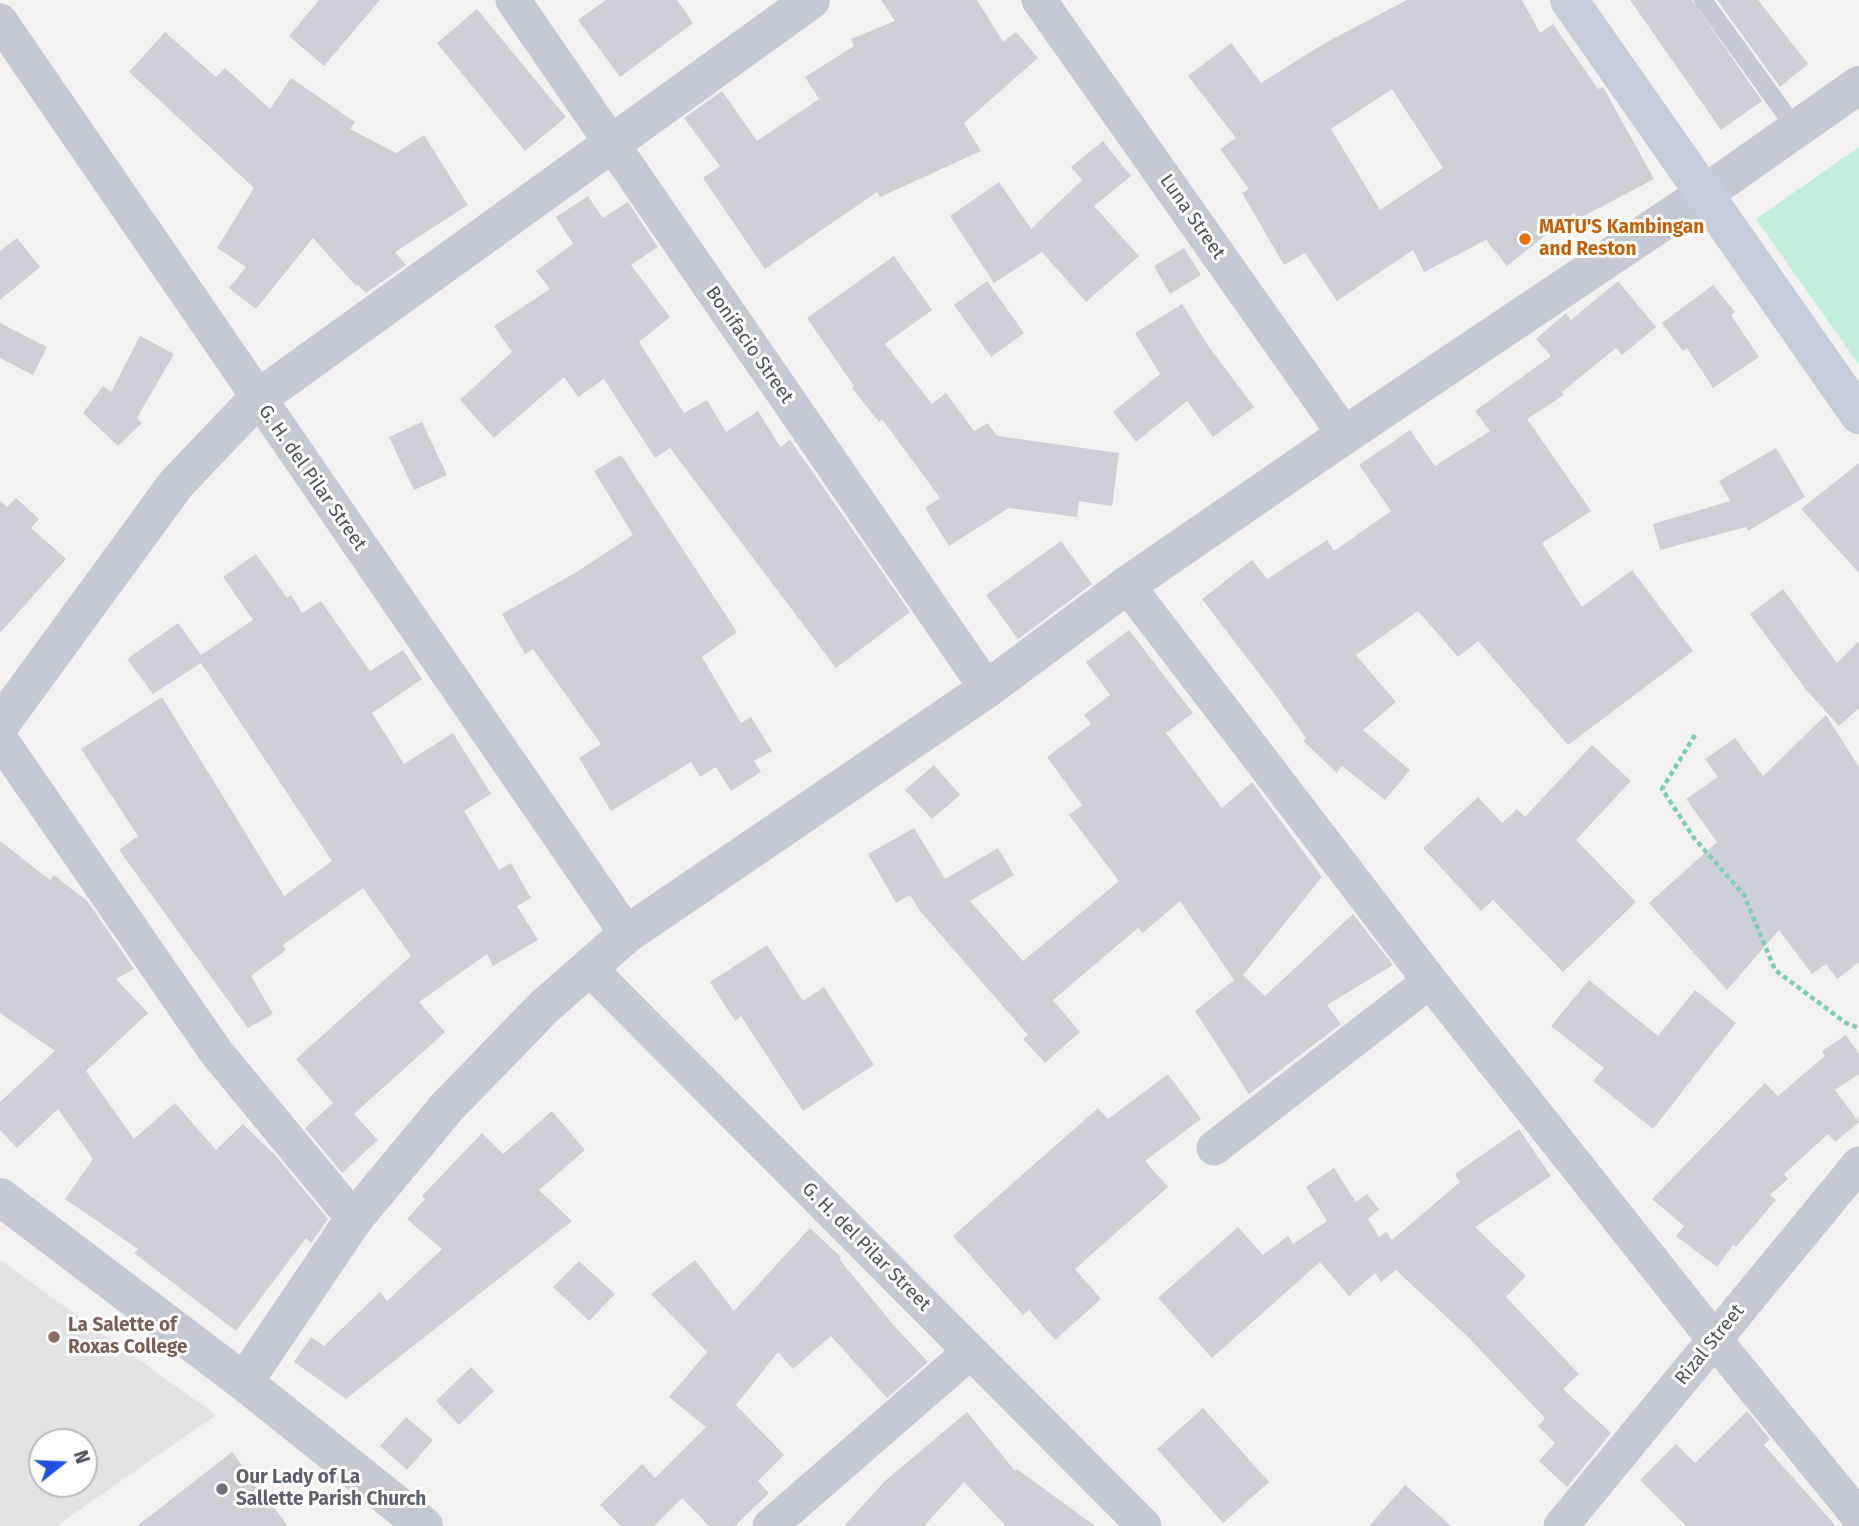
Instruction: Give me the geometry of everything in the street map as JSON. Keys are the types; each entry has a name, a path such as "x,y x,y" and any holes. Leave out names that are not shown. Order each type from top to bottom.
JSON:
{"main road":[{"path":"1569,0 1859,415"}],"street":[{"name":"Bonifacio Street","path":"513,0 987,689"},
{"path":"0,725 176,484 257,398 811,0"},
{"name":"Luna Street","path":"1039,0 1345,435"},
{"name":"G. H. del Pilar Street","path":"0,21 627,934"},
{"path":"244,1382 354,1219 447,1107 544,1007 627,934 987,689 1127,585 1704,194 1859,85"},
{"path":"1127,585 1430,981 1859,1517"},
{"path":"0,739 216,1052 354,1219"},
{"name":"G. H. del Pilar Street","path":"589,968 1144,1526"},
{"path":"1214,1147 1430,981"},
{"name":"Rizal Street","path":"1561,1526 1859,1164"},
{"path":"0,1197 244,1382 424,1526"},
{"path":"770,1526 970,1352"}],"lane":[{"path":"1703,0 1796,129"}],"path":[{"path":"1695,735 1662,789 1693,838 1744,895 1775,971 1846,1023 1859,1028"}],"shaded area":[{"name":"La Salette of Roxas College","path":"0,1260 216,1415 98,1497 98,1428 28,1428 28,1498 96,1498 56,1526 0,1526"}],"green space":[{"path":"1859,147 1859,365 1756,219"}],"building":[{"path":"319,0 380,0 324,66 289,36"},
{"path":"606,0 677,0 693,23 620,77 578,20"},
{"path":"881,0 977,0 1003,42 1016,32 1038,58 964,123 981,151 880,197 877,192 765,269 703,178 720,166 684,118 722,91 757,141 819,99 805,77 854,46 851,39 895,21"},
{"path":"1407,0 1522,0 1540,33 1553,24 1598,89 1603,87 1654,179 1578,219 1574,213 1507,266 1486,240 1424,272 1413,250 1337,301 1305,253 1284,265 1242,193 1249,189 1220,149 1236,138 1188,76 1231,43 1261,83 1325,43","holes":["1392,89 1443,168 1380,210 1331,129"]},
{"path":"1630,0 1692,0 1762,101 1721,130"},
{"path":"1717,0 1758,0 1808,64 1780,87"},
{"path":"477,9 566,117 525,151 437,43"},
{"path":"165,32 216,77 225,68 270,109 291,78 355,122 350,129 396,153 424,135 468,205 395,252 406,265 366,293 356,286 313,238 256,309 229,288 246,267 217,248 254,188 129,72"},
{"path":"1103,141 1131,176 1094,206 1139,256 1086,302 1042,252 994,283 950,216 999,182 1031,229 1082,180 1071,167"},
{"path":"588,196 603,218 628,202 658,247 631,265 670,317 639,342 684,413 707,400 726,432 758,411 780,447 790,440 910,612 836,668 670,448 655,458 604,379 578,397 564,377 494,438 460,400 512,352 494,326 550,289 536,271 573,244 556,217"},
{"path":"17,238 40,267 0,300 0,251"},
{"path":"1184,248 1201,275 1170,294 1154,266"},
{"path":"894,256 932,310 885,344 932,404 946,393 974,431 988,423 997,436 1119,453 1112,506 1079,501 1077,517 1009,508 949,546 925,508 940,498 882,419 879,422 852,388 854,386 807,318"},
{"path":"987,281 1024,333 991,357 954,305"},
{"path":"1618,281 1656,327 1622,355 1616,348 1562,392 1564,395 1527,419 1591,511 1542,543 1582,607 1632,570 1693,651 1568,745 1478,641 1458,657 1418,611 1356,655 1396,702 1363,730 1410,770 1385,800 1342,766 1337,773 1303,741 1306,738 1202,599 1252,560 1267,579 1327,540 1334,551 1391,511 1359,465 1410,430 1435,466 1490,431 1475,411 1551,356 1536,339 1566,313 1571,320"},
{"path":"1713,285 1735,312 1731,315 1759,357 1713,388 1687,348 1683,351 1662,323"},
{"path":"1182,304 1209,347 1254,407 1213,437 1187,401 1136,442 1113,412 1160,374 1135,333"},
{"path":"0,323 47,347 33,375 0,358"},
{"path":"140,336 174,354 137,418 142,423 118,446 83,413 103,386 111,392"},
{"path":"422,422 447,475 414,490 389,437"},
{"path":"1776,448 1805,497 1748,531 1746,527 1660,550 1653,524 1730,501 1719,481"},
{"path":"621,455 737,632 702,657 741,723 751,717 772,751 754,761 761,772 731,791 716,767 700,777 691,762 611,811 579,758 601,744 533,649 525,654 502,614 575,573 633,535 594,471"},
{"path":"1859,463 1859,573 1801,509"},
{"path":"16,498 39,519 31,528 66,559 0,633 0,501 7,507"},
{"path":"1061,541 1092,584 1018,639 986,595"},
{"path":"256,554 287,598 291,595 302,613 321,601 370,671 403,650 422,679 372,713 404,764 453,733 491,794 464,811 499,870 511,863 531,898 517,906 538,940 493,966 487,954 419,1002 445,1032 354,1114 378,1140 342,1173 305,1128 333,1103 296,1059 411,956 363,888 283,945 286,950 251,976 273,1014 248,1028 119,850 138,836 81,749 162,697 284,896 332,861 201,663 153,694 127,659 178,623 201,655 253,620 223,577"},
{"path":"1783,589 1837,663 1859,641 1859,708 1839,726 1807,691 1750,614"},
{"path":"1129,630 1193,713 1166,733 1222,808 1252,782 1322,877 1243,975 1265,996 1353,914 1393,965 1327,1005 1341,1024 1249,1094 1195,1011 1234,980 1180,901 1143,933 1138,928 1053,1000 1080,1032 1045,1063 1023,1039 1028,1035 920,911 910,895 896,903 868,854 914,828 945,879 998,848 1014,875 970,901 1023,961 1119,881 1069,815 1082,805 1047,757 1091,724 1084,715 1110,695 1086,662"},
{"path":"1826,715 1859,767 1859,962 1837,979 1826,964 1812,974 1779,930 1727,990 1649,903 1717,842 1686,799 1718,777 1705,759 1735,738 1763,776"},
{"path":"1592,745 1631,781 1576,840 1636,902 1563,972 1493,900 1481,911 1423,848 1478,797 1502,823 1517,809 1525,817"},
{"path":"934,765 960,795 932,819 905,790"},
{"path":"0,841 50,880 54,875 88,902 134,969 116,979 148,1013 86,1071 134,1139 175,1103 216,1150 243,1124 275,1155 328,1219 311,1243 306,1238 236,1331 134,1253 138,1249 65,1199 93,1159 58,1109 17,1148 0,1130 0,1102 55,1051 0,1013"},
{"path":"767,945 803,1001 824,987 874,1065 803,1111 741,1016 735,1021 710,982"},
{"path":"1589,980 1658,1036 1695,990 1736,1023 1653,1129 1593,1081 1604,1068 1551,1026"},
{"path":"1846,1035 1859,1054 1859,1074 1835,1090 1859,1122 1835,1142 1828,1134 1784,1174 1788,1179 1770,1195 1776,1200 1736,1247 1733,1245 1717,1267 1676,1236 1684,1226 1652,1199 1765,1083 1778,1096 1825,1056 1822,1051"},
{"path":"1168,1074 1201,1119 1145,1161 1168,1187 1075,1269 1101,1299 1055,1340 1029,1310 1023,1315 953,1236 1098,1108 1108,1119"},
{"path":"552,1111 585,1150 539,1190 572,1221 346,1399 294,1362 311,1337 324,1346 380,1292 387,1301 442,1249 407,1219 425,1199 422,1196 482,1133 503,1154"},
{"path":"1519,1129 1551,1176 1475,1227 1526,1276 1506,1297 1579,1374 1563,1389 1611,1433 1567,1487 1539,1461 1555,1443 1538,1426 1545,1418 1468,1337 1396,1270 1381,1282 1375,1273 1349,1296 1320,1262 1212,1358 1158,1298 1238,1227 1263,1255 1288,1236 1293,1244 1327,1221 1306,1187 1334,1168 1356,1202 1367,1194 1379,1209 1368,1219 1379,1237 1386,1232 1392,1240 1460,1182 1455,1174"},
{"path":"810,1228 841,1257 839,1259 896,1328 928,1362 887,1398 831,1336 793,1369 778,1352 736,1405 784,1455 758,1481 769,1493 735,1526 709,1526 682,1498 654,1526 621,1526 600,1505 642,1464 655,1478 706,1427 669,1397 707,1352 651,1294 695,1260 734,1311"},
{"path":"579,1261 615,1294 589,1321 553,1287"},
{"path":"471,1367 494,1391 459,1425 436,1401"},
{"path":"1203,1408 1269,1482 1223,1523 1157,1449"},
{"path":"1747,1411 1770,1439 1764,1445 1836,1526 1686,1526 1640,1480 1676,1444 1695,1463"},
{"path":"967,1412 1015,1471 1017,1469 1095,1526 1006,1526 964,1482 924,1526 844,1526 885,1481"},
{"path":"406,1417 433,1440 407,1470 380,1446"},
{"name":"Our Lady of La Sallette Parish Church","path":"232,1452 288,1526 137,1526"},
{"path":"1405,1485 1451,1526 1369,1526"}],"place":[{"name":"MATU'S Kambingan and Reston","path":"1525,239"},
{"name":"La Salette of Roxas College","path":"54,1337"},
{"name":"Our Lady of La Sallette Parish Church","path":"222,1489"}]}
